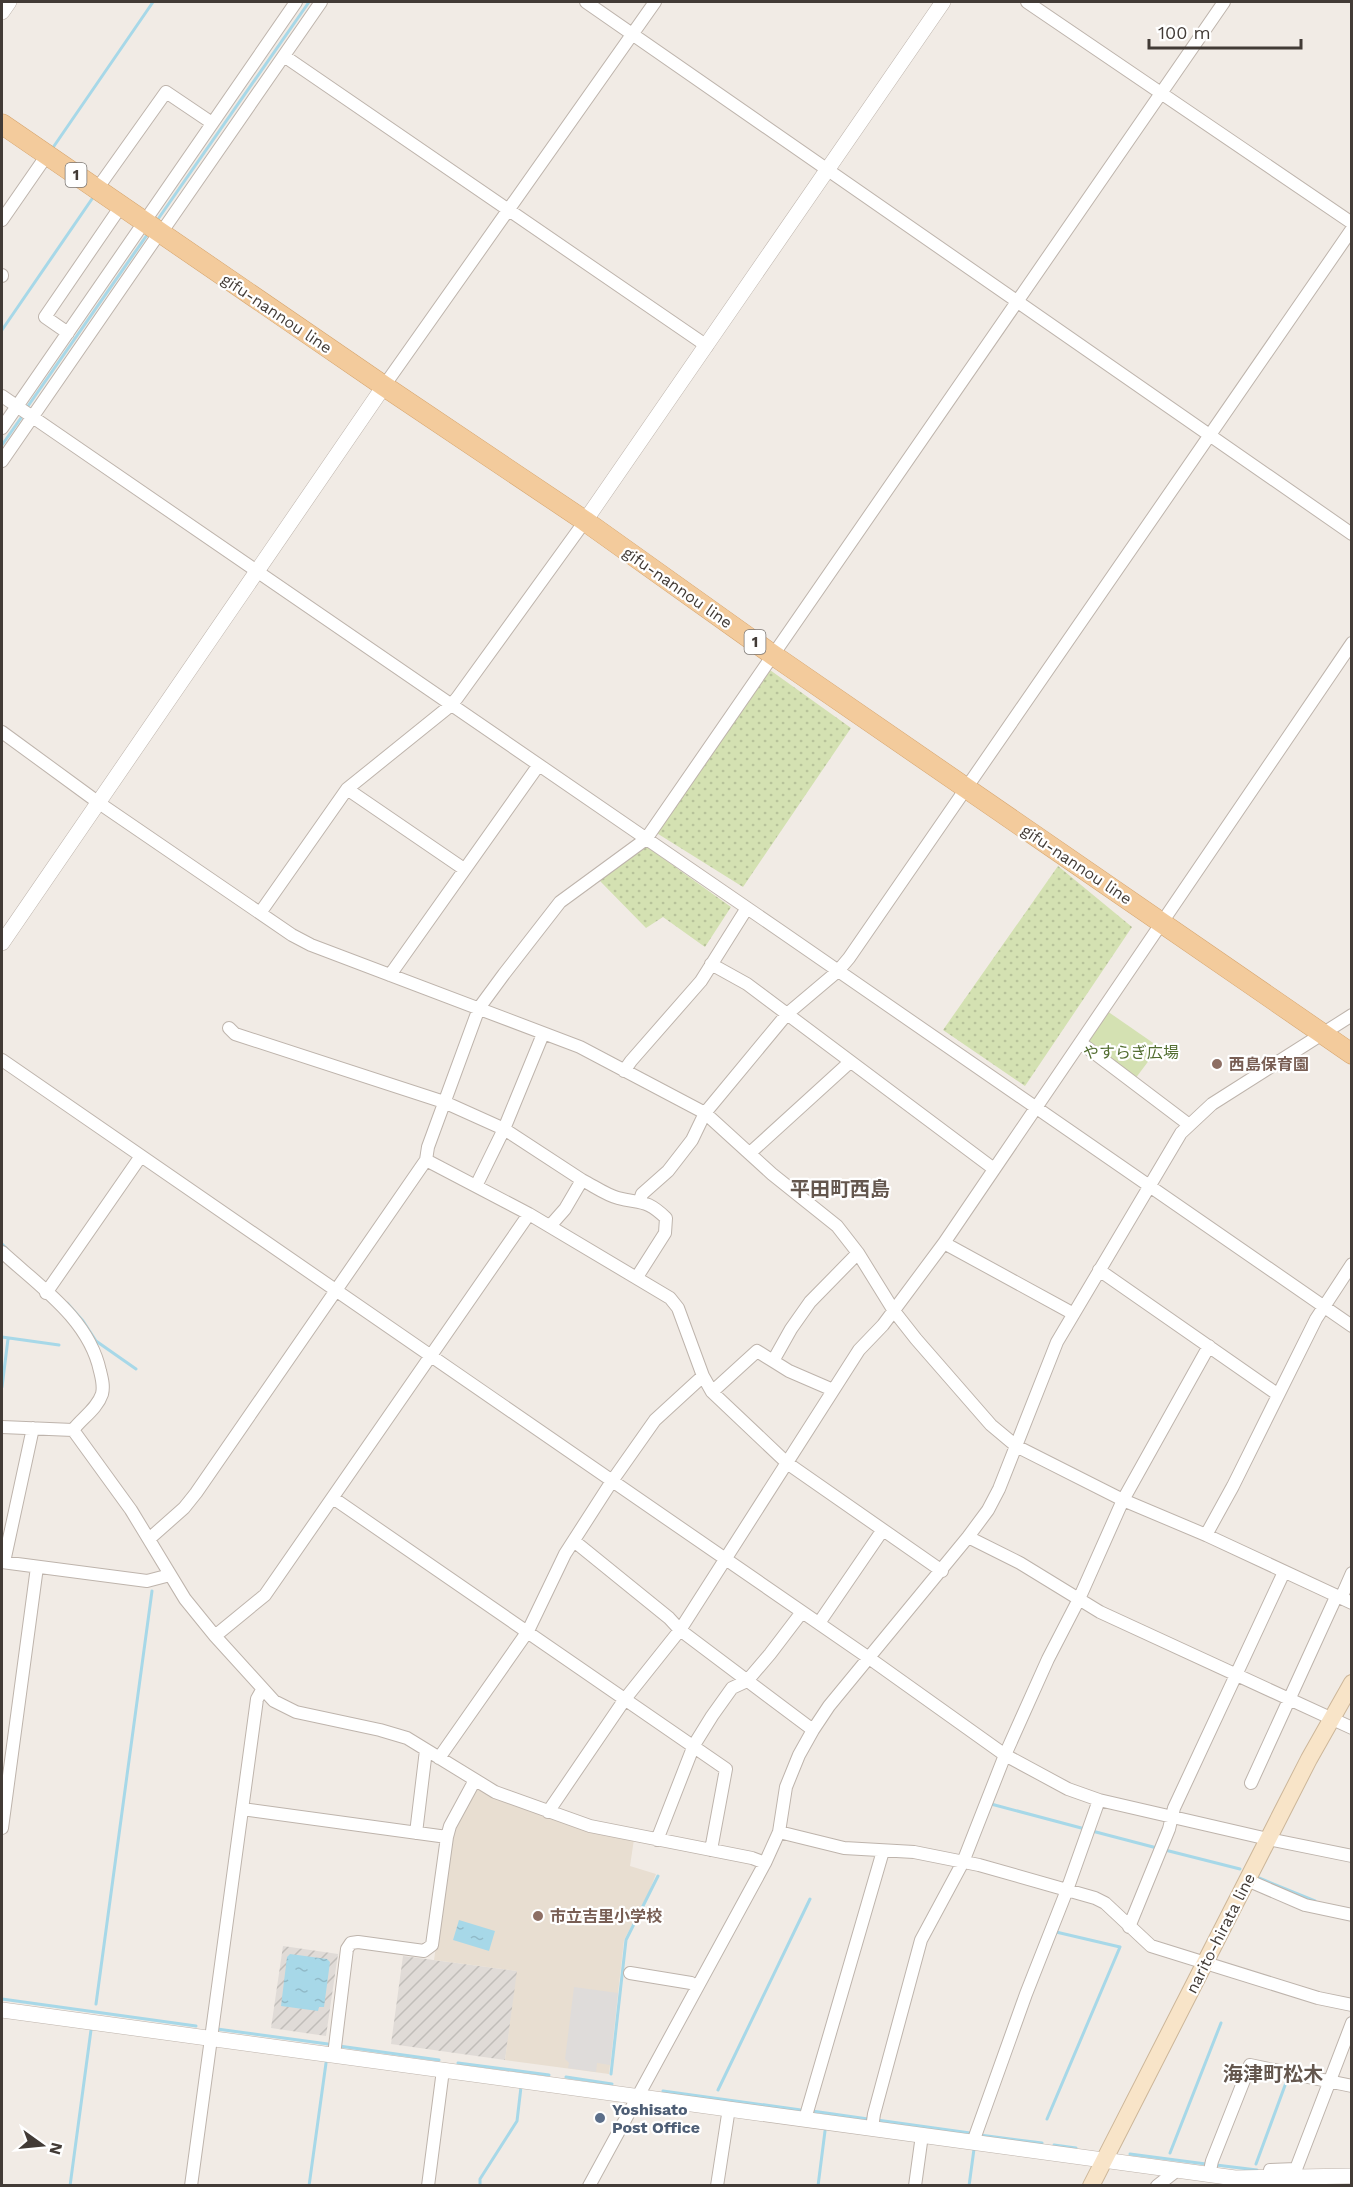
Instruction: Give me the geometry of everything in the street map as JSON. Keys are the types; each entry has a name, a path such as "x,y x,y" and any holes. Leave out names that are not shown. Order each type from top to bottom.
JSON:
{"main road":[{"name":"gifu-nannou line","path":"2,124 585,521 773,655 1352,1054"},
{"name":"narito-hirata line","path":"1091,2186 1268,1839 1331,1718 1352,1683"}],"street":[{"path":"2,12 9,2"},
{"path":"2,461 24,412 68,333 155,229 212,123 296,2"},
{"path":"2,428 24,412 321,2"},
{"path":"586,2 1352,534"},
{"path":"2,943 384,386 655,2"},
{"path":"260,913 347,789 450,706 585,521 943,2"},
{"path":"1027,2 1352,223"},
{"path":"149,1539 184,1509 426,1160 428,1147 479,1008 560,902 646,839 1224,2"},
{"path":"284,56 707,346"},
{"path":"96,189 166,92 212,123"},
{"path":"2,220 47,155"},
{"path":"68,333 45,317 120,206"},
{"path":"640,1200 642,1194 668,1171 692,1140 705,1113 787,1014 838,971 849,958 1352,229"},
{"path":"2,396 1352,1326"},
{"path":"548,1812 625,1699 680,1630 859,1350 894,1311 944,1243 1352,643"},
{"path":"2,732 99,803 292,935 311,945 580,1047 705,1113 772,1174 837,1226 858,1253 894,1311 952,1382 991,1425 1016,1446 1123,1500 1206,1535 1343,1600"},
{"path":"390,975 538,765"},
{"path":"347,789 464,869"},
{"path":"624,1071 701,981 747,908"},
{"path":"711,964 747,984 994,1169"},
{"path":"589,2186 765,1863 779,1832 786,1787 799,1755 813,1730 829,1706 942,1571 988,1510 1016,1446 1048,1362 1072,1313 1188,1124 1212,1104 1352,1015"},
{"path":"229,1028 235,1034 444,1102 504,1129 582,1180 615,1197 640,1200 654,1206 666,1218 665,1233 637,1277"},
{"path":"476,1186 504,1129 543,1034"},
{"path":"1081,1043 1188,1124"},
{"path":"2,1060 819,1623 1005,1755 1068,1789 1099,1800 1352,1856"},
{"path":"750,1153 850,1062"},
{"path":"46,1293 141,1156"},
{"path":"426,1160 529,1214 670,1298 678,1308 703,1376 712,1392 786,1463 942,1571"},
{"path":"550,1226 565,1209 582,1180"},
{"path":"215,1636 265,1596 529,1214"},
{"path":"944,1243 1072,1313"},
{"path":"2,1252 70,1315 87,1337 99,1366 103,1385 102,1394 95,1406 74,1430"},
{"path":"773,1361 810,1302 858,1253"},
{"path":"1206,1535 1323,1307 1352,1264"},
{"path":"1099,1270 1277,1394"},
{"path":"872,2128 921,1940 963,1862 1005,1755 1123,1500 1209,1346"},
{"path":"712,1392 757,1351 789,1371 833,1390"},
{"path":"439,1758 528,1631 565,1554 612,1481 656,1420 703,1376"},
{"path":"2,1427 74,1430"},
{"path":"33,1428 3,1562 147,1581 170,1575"},
{"path":"74,1430 131,1510 185,1599 262,1690 274,1701 296,1712 407,1738 495,1792 590,1826 752,1858 765,1863"},
{"path":"333,1498 726,1769 711,1850"},
{"path":"819,1623 882,1531"},
{"path":"968,1537 1020,1563 1100,1612 1352,1728"},
{"path":"574,1541 669,1618 680,1630 813,1730"},
{"path":"2,1828 37,1567"},
{"path":"1129,1927 1170,1829 1174,1808 1284,1572"},
{"path":"1251,1783 1289,1700 1343,1600 1352,1573"},
{"path":"657,1840 694,1745 712,1716 732,1688 747,1681 802,1612"},
{"path":"190,2186 257,1699 262,1690"},
{"path":"416,1833 426,1749"},
{"path":"334,2055 347,1949 351,1943 424,1951 432,1945 450,1826 475,1780"},
{"path":"973,2142 1099,1800"},
{"path":"242,1809 447,1838"},
{"path":"779,1832 844,1848 914,1852 963,1862 1067,1890 1105,1903 1151,1946 1318,1998 1352,2005"},
{"path":"805,2119 883,1851"},
{"path":"1247,1880 1305,1905 1352,1915"},
{"path":"630,1973 691,1983 697,1988"},
{"path":"2,2010 1209,2175 1268,2179 1352,2176"},
{"path":"1268,2179 1270,2169 1296,2169 1352,2023"},
{"path":"1209,2175 1250,2065 1352,2086"},
{"path":"428,2186 443,2070"},
{"path":"717,2186 729,2108"},
{"path":"915,2186 922,2135"},
{"path":"1156,2186 1176,2170"}],"shaded area":[{"name":"市立吉里小学校","path":"478,1788 634,1839 630,1866 656,1874 624,1940 609,2074 505,2060 517,1971 434,1960 453,1832 475,1789"},
{"path":"283,1946 338,1954 326,2036 271,2028"},
{"path":"403,1956 518,1971 505,2060 391,2044"},
{"path":"574,1987 618,1993 610,2065 597,2063 596,2072 568,2068 569,2063 565,2059"}],"green space":[{"path":"770,670 851,728 743,887 655,832"},
{"path":"643,844 731,907 705,947 663,917 646,928 600,881"},
{"path":"1058,866 1132,927 1025,1086 943,1030"},
{"name":"やすらぎ広場","path":"1107,1011 1159,1047 1135,1079 1086,1043"}],"water":[{"path":"459,1920 495,1931 489,1951 453,1940"},
{"path":"290,1954 327,1959 330,1962 324,2007 319,2007 318,2011 281,2006 287,1957"}],"waterway":[{"path":"52,149 153,2"},
{"path":"156,222 309,2"},
{"path":"2,330 94,196"},
{"path":"26,409 149,232"},
{"path":"2,445 23,415"},
{"path":"2,1244 7,1249"},
{"path":"67,1303 96,1341 136,1369"},
{"path":"2,1337 59,1345"},
{"path":"2,1387 8,1339"},
{"path":"96,2004 152,1591"},
{"path":"990,1806 991,1804 1085,1829"},
{"path":"1092,1831 1157,1848"},
{"path":"1165,1850 1240,1869"},
{"path":"611,2074 626,1940 658,1876"},
{"path":"1259,1878 1315,1901"},
{"path":"718,2090 810,1899"},
{"path":"1047,2119 1120,1947 1056,1932"},
{"path":"2,1999 196,2026"},
{"path":"1170,2153 1221,2023"},
{"path":"217,2029 328,2044"},
{"path":"70,2186 91,2030"},
{"path":"339,2046 439,2060"},
{"path":"309,2186 326,2063"},
{"path":"458,2063 549,2075"},
{"path":"566,2077 612,2084"},
{"path":"1256,2164 1287,2080"},
{"path":"480,2186 480,2179 517,2121 521,2087"},
{"path":"663,2091 801,2110"},
{"path":"812,2111 868,2119"},
{"path":"877,2120 970,2133"},
{"path":"818,2186 825,2131"},
{"path":"980,2135 1042,2143"},
{"path":"1054,2145 1076,2148"},
{"path":"969,2186 974,2149"},
{"path":"1130,2154 1206,2164"},
{"path":"1216,2165 1257,2170"}],"place":[{"name":"西島保育園","path":"1217,1064"},
{"name":"市立吉里小学校","path":"538,1916"},
{"name":"Yoshisato Post Office","path":"600,2118"}],"district":[{"name":"平田町西島","path":"840,1189"},
{"name":"海津町松木","path":"1273,2074"}]}
